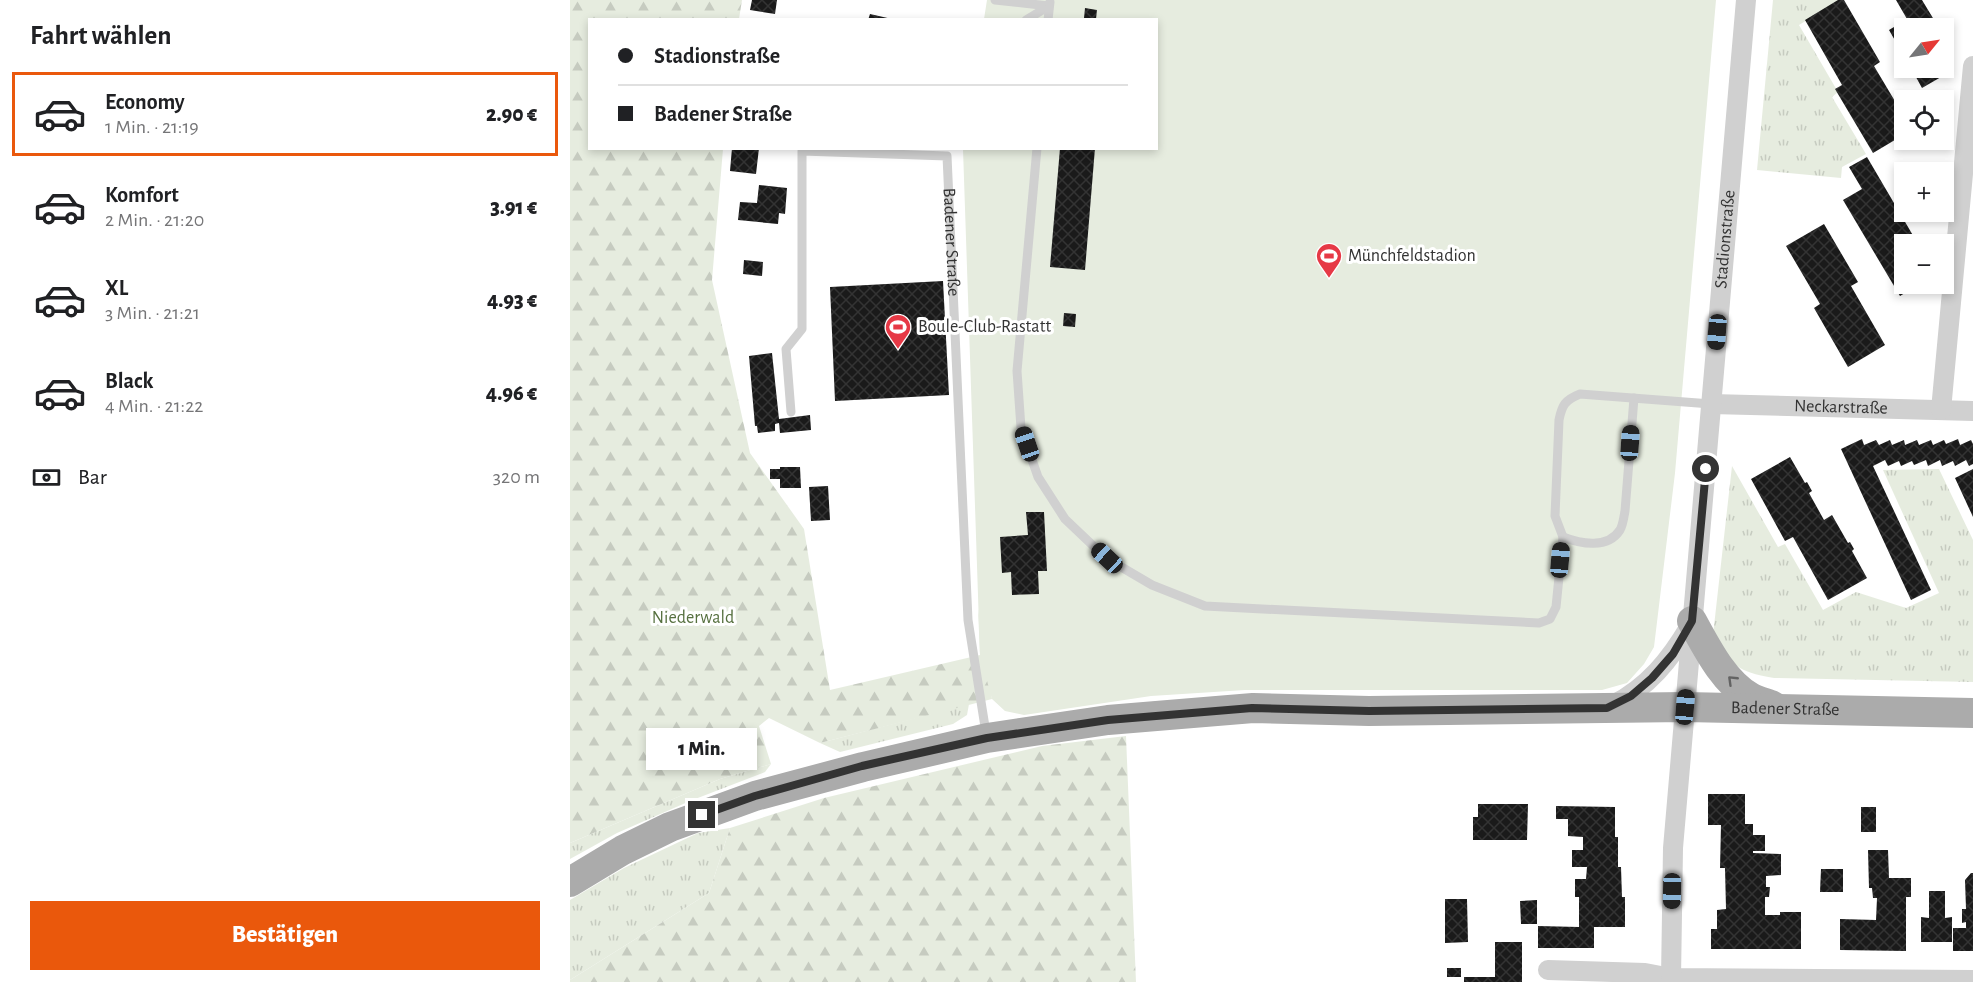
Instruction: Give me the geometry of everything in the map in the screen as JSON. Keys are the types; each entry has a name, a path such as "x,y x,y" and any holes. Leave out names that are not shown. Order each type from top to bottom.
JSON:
{"main road":[{"path":"1692,621 1708,652 1728,678 1750,697 1781,709"},
{"name":"Badener Straße","path":"570,882 623,850 670,827 755,796 862,766 987,738 1108,720 1252,708 1369,711 1685,707 1973,712"}],"street":[{"name":"Stadionstraße","path":"1671,978 1672,848 1746,0"},
{"path":"1941,410 1973,66"},
{"name":"Neckarstraße","path":"1711,404 1973,411"},
{"name":"Stadionstraße","path":"1607,708 1631,696 1652,678 1673,654 1692,621"},
{"path":"1548,970 1645,973 1671,978 1973,980"}],"lane":[{"path":"995,0 1050,3"},
{"path":"1029,18 1050,3"},
{"path":"1048,18 1050,3"},
{"path":"1037,150 1017,371 1021,428 1038,477 1065,519 1107,558 1152,585 1205,606 1539,623 1550,619 1556,607 1563,537 1555,516 1559,420 1562,406 1569,399 1580,394 1711,404"},
{"name":"Badener Straße","path":"791,412 786,349 802,329 802,151 948,152 968,620 987,738"},
{"path":"1563,537 1575,542 1600,543 1611,539 1621,529 1625,511 1634,398"}],"green space":[{"name":"Niederwald","path":"570,0 742,0 739,18 588,18 588,150 723,150 712,280 750,453 804,529 830,690 980,655 978,609 992,699 820,743 769,718 759,726 771,764 720,779 570,843"},
{"name":"Münchfeldstadion","path":"987,0 1716,0 1675,473 1654,647 1644,664 1627,683 1602,690 1245,690 1151,696 1024,715 1005,711 992,699 980,655 963,150 1158,150 1158,18 984,18"},
{"path":"1773,0 1840,0 1799,25 1838,92 1832,97 1866,154 1842,167 1841,178 1757,170"},
{"path":"1732,466 1778,547 1785,544 1823,610 1856,592 1906,608 1939,593 1883,470 1939,469 1973,540 1973,682 1774,678 1751,673 1737,666 1713,635"},
{"path":"969,704 967,715 953,724 840,752 820,743"},
{"path":"1126,736 1136,982 570,982 709,893 730,828 824,798 1042,746"},
{"path":"771,764 765,772 617,833 570,859 570,843 720,779"},
{"path":"730,828 709,893 570,980 570,900 624,868 698,833"}],"building":[{"path":"752,0 777,0 775,14 750,10"},
{"path":"1838,0 1844,0 1880,62 1874,66 1894,100 1894,141 1873,153 1835,89 1842,85 1805,20"},
{"path":"1896,0 1922,0 1933,18 1906,18"},
{"path":"1085,8 1097,10 1096,18 1084,18"},
{"path":"870,14 888,18 869,18"},
{"path":"1894,27 1894,39 1889,30"},
{"path":"1916,78 1939,78 1922,88"},
{"path":"732,150 759,150 756,174 730,171"},
{"path":"1060,150 1095,150 1085,270 1050,267"},
{"path":"1867,157 1894,203 1894,222 1905,222 1912,234 1894,234 1894,286 1843,200 1862,189 1849,167"},
{"path":"759,185 787,188 785,214 779,213 778,224 738,220 740,202 757,203"},
{"path":"1824,224 1858,282 1851,286 1885,345 1848,367 1814,308 1820,304 1786,246"},
{"path":"744,260 763,262 762,276 743,274"},
{"path":"943,281 949,395 835,401 830,287"},
{"path":"1064,313 1076,314 1075,327 1063,326"},
{"path":"772,353 779,419 810,415 811,430 780,433 779,423 775,424 775,431 758,433 757,426 755,426 749,356"},
{"path":"1862,439 1864,445 1876,440 1879,445 1890,440 1892,445 1904,440 1905,445 1917,440 1919,445 1931,440 1933,445 1944,440 1946,444 1958,439 1960,445 1971,440 1973,444 1973,464 1969,466 1966,460 1955,466 1953,461 1942,466 1940,460 1928,466 1926,460 1914,465 1912,461 1901,466 1899,461 1888,466 1885,460 1873,466 1931,590 1911,600 1841,449"},
{"path":"1790,457 1812,491 1809,493 1824,520 1832,515 1854,549 1852,551 1867,578 1828,600 1793,537 1785,541 1751,479"},
{"path":"780,467 800,467 801,488 780,488 780,479 770,479 770,469 780,469"},
{"path":"1973,469 1973,517 1955,478"},
{"path":"828,486 830,520 811,521 809,487"},
{"path":"1026,512 1044,512 1047,571 1038,571 1039,594 1012,595 1011,572 1002,573 1000,537 1028,535"},
{"path":"1708,794 1745,794 1745,824 1753,824 1753,835 1765,835 1765,851 1753,851 1753,853 1781,854 1781,875 1766,876 1766,887 1770,887 1769,897 1765,897 1765,915 1801,912 1801,949 1711,949 1711,929 1717,929 1717,910 1726,909 1725,868 1720,868 1721,825 1708,825"},
{"path":"1478,804 1528,804 1527,840 1473,840 1473,817 1478,817"},
{"path":"1556,806 1615,807 1618,867 1621,867 1622,897 1625,897 1625,927 1594,927 1594,948 1538,948 1538,926 1579,927 1579,897 1575,897 1575,879 1586,879 1587,867 1572,867 1572,850 1583,850 1583,837 1568,836 1568,819 1556,819"},
{"path":"1861,807 1876,807 1876,832 1861,832"},
{"path":"1868,850 1888,850 1889,878 1911,878 1911,897 1906,897 1906,951 1840,950 1840,919 1876,920 1877,898 1873,898 1872,888 1869,888"},
{"path":"1821,869 1843,869 1843,892 1820,892"},
{"path":"1973,873 1973,951 1953,951 1953,928 1966,928 1966,922 1962,923 1962,909 1966,909 1965,880"},
{"path":"1929,891 1945,891 1945,918 1952,917 1952,942 1921,942 1921,917 1929,918"},
{"path":"1445,899 1467,899 1468,942 1445,943"},
{"path":"1537,900 1537,924 1521,924 1520,901"},
{"path":"1495,942 1522,942 1522,982 1464,982 1464,977 1495,977"},
{"path":"1447,968 1461,968 1461,977 1447,977"}],"place":[{"name":"Münchfeldstadion","path":"1329,279"},
{"name":"Boule-Club-Rastatt","path":"898,350"}],"route":[{"path":"702,815 755,796 862,766 987,738 1108,720 1252,708 1369,711 1607,708 1631,696 1652,678 1673,654 1692,621 1706,469"}]}
